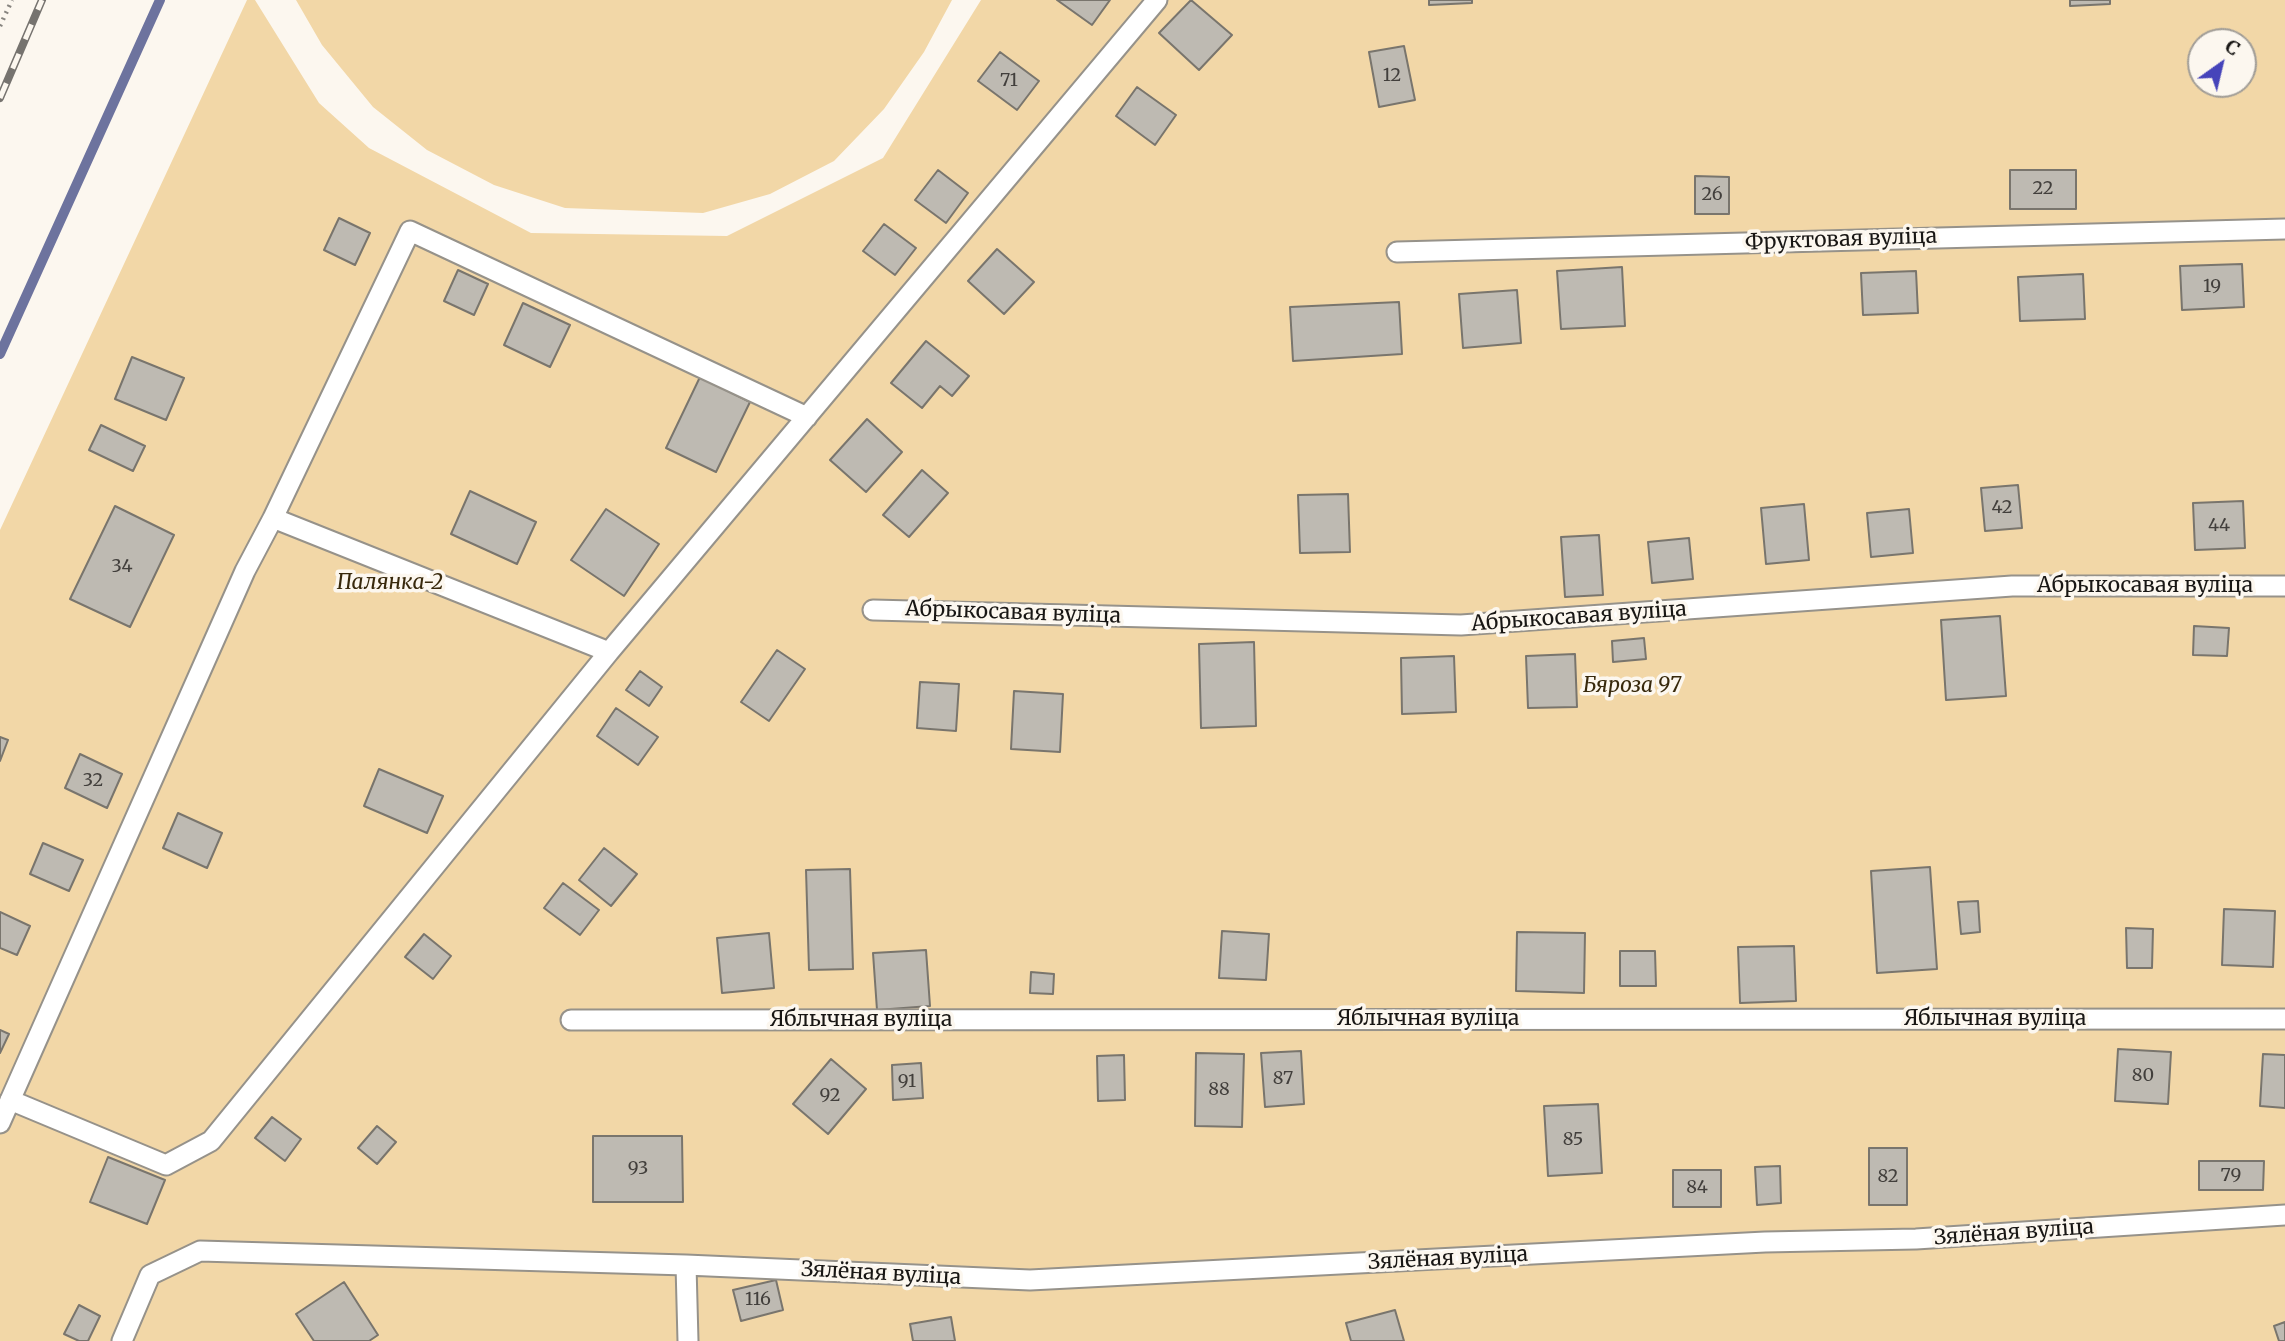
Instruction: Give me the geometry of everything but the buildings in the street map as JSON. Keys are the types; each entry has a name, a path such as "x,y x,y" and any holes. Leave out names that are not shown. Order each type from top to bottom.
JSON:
{"lane":[{"path":"10,1100 166,1165 211,1141 609,652 1157,0"},
{"name":"Фруктовая вуліца","path":"1396,252 2285,229"},
{"path":"0,1123 246,571 274,518 410,231 807,417"},
{"path":"274,518 609,652"},
{"name":"Абрыкосавая вуліца","path":"873,610 1461,625 2012,586 2285,586"},
{"name":"Яблычная вуліца","path":"571,1020 2285,1019"},
{"name":"Зялёная вуліца","path":"122,1341 150,1275 200,1251 686,1265 1030,1280 1765,1242 1916,1239 2285,1215"},
{"path":"686,1265 688,1341"}],"path":[{"path":"0,26 12,0"}],"green space":[{"name":"Бяроза 97","path":"247,0 255,0 319,103 369,148 531,233 727,236 883,158 981,0 2285,0 2285,1341 0,1341 0,530"},
{"path":"296,0 952,0 924,52 884,109 834,161 770,194 703,213 565,208 494,185 427,150 373,107 322,45"}],"waterway":[{"path":"0,354 160,0"}],"railway":[{"path":"0,98 42,0"}],"park label":[{"name":"Палянка-2","path":"390,583"}]}
